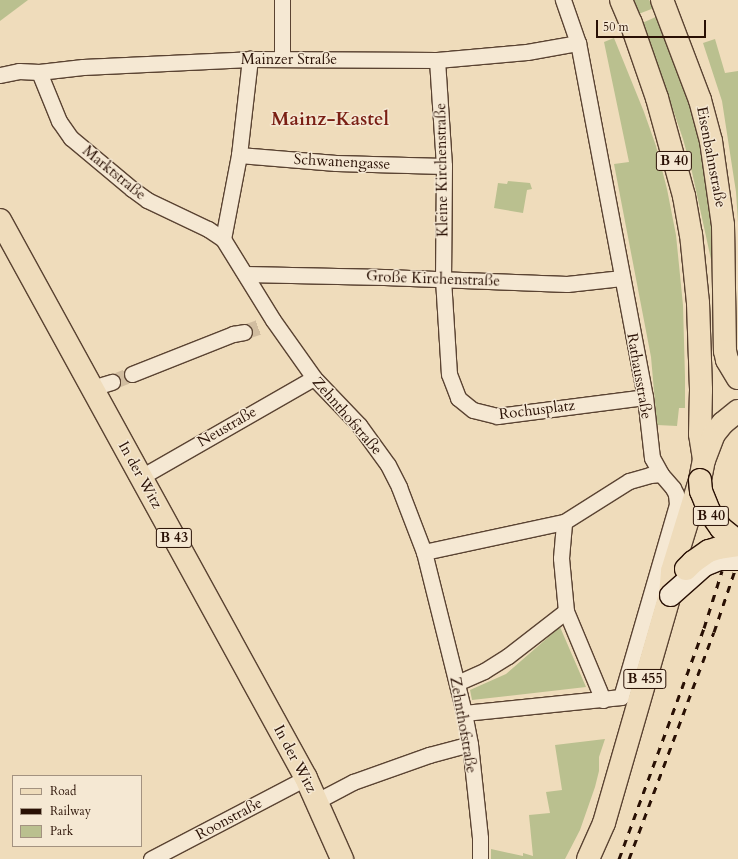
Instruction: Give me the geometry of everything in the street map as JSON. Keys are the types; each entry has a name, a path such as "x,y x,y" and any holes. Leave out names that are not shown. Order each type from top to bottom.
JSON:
{"main road":[{"name":"B 40","path":"621,0 631,23 656,98 684,196 691,234 698,303 706,336 712,372 704,501 711,516 721,528 738,542"},
{"name":"Eisenbahnstraße","path":"662,0 700,100 711,141 723,225 727,360 738,378"},
{"name":"In der Witz","path":"0,220 102,385 141,477 306,778 342,859"},
{"name":"Eisenbahnstraße","path":"726,320 732,342 738,353"},
{"path":"707,447 723,422 738,410"},
{"name":"B 455","path":"588,859 604,823 620,763 670,595 672,571 707,447"},
{"name":"B 455","path":"670,595 686,569 701,556 719,548 738,546"},
{"path":"670,595 704,565 719,559 738,559"}],"street":[{"path":"282,0 282,60"},
{"name":"Rathausstraße","path":"563,0 578,43 644,397 652,458 661,474 673,488 676,494 677,504 622,697 603,700"},
{"name":"Mainzer Straße","path":"0,75 19,71 39,72 83,67 250,59 438,60 527,52 578,43"},
{"path":"223,239 239,155 250,59"},
{"name":"Kleine Kirchenstraße","path":"438,60 444,166 443,279"},
{"name":"Marktstraße","path":"39,72 59,121 71,138 147,200 208,229 223,239"},
{"name":"Schwanengasse","path":"239,155 336,163 444,166"},
{"name":"Zehnthofstraße","path":"223,239 245,274 268,322 314,378 359,425 388,465 399,487 424,552 464,713 470,744 480,838 480,859"},
{"name":"Große Kirchenstraße","path":"245,274 567,284 622,278"},
{"name":"Rochusplatz","path":"443,279 448,374 458,398 473,410 497,416 644,397"},
{"path":"132,374 233,334 244,332"},
{"name":"Neustraße","path":"141,477 314,378"},
{"path":"424,552 565,520 588,508 629,481 650,474 661,474"},
{"path":"464,713 603,700 566,611 561,558 565,520"},
{"path":"456,683 484,671 502,660 566,611"},
{"path":"317,801 353,782 429,755 470,744"},
{"name":"Roonstraße","path":"155,858 306,778"}],"green space":[{"path":"0,0 28,0 0,21"},
{"path":"631,0 649,0 654,8 636,15"},
{"path":"658,16 682,72 707,164 716,263 712,264 692,172 683,139 666,89 640,24"},
{"path":"614,38 656,146 667,189 676,235 683,305 685,377 685,408 679,408 677,426 657,425 651,357 614,164 629,162 604,42"},
{"path":"715,39 725,73 738,71 738,223 736,192 722,101 703,43"},
{"path":"508,181 530,183 532,189 527,190 523,213 494,208 498,183 507,184"},
{"path":"560,627 586,687 472,700 470,690 506,674"},
{"path":"605,739 599,757 599,771 595,787 580,830 565,859 491,859 491,849 523,856 523,853 533,856 529,815 550,813 546,792 562,790 555,745"}],"tunnel":[{"path":"244,332 264,325"},
{"path":"112,382 132,374"}],"railway":[{"path":"629,859 714,632 735,570"},
{"path":"619,859 704,628 722,571"}],"district":[{"name":"Mainz-Kastel","path":"330,120"}]}
